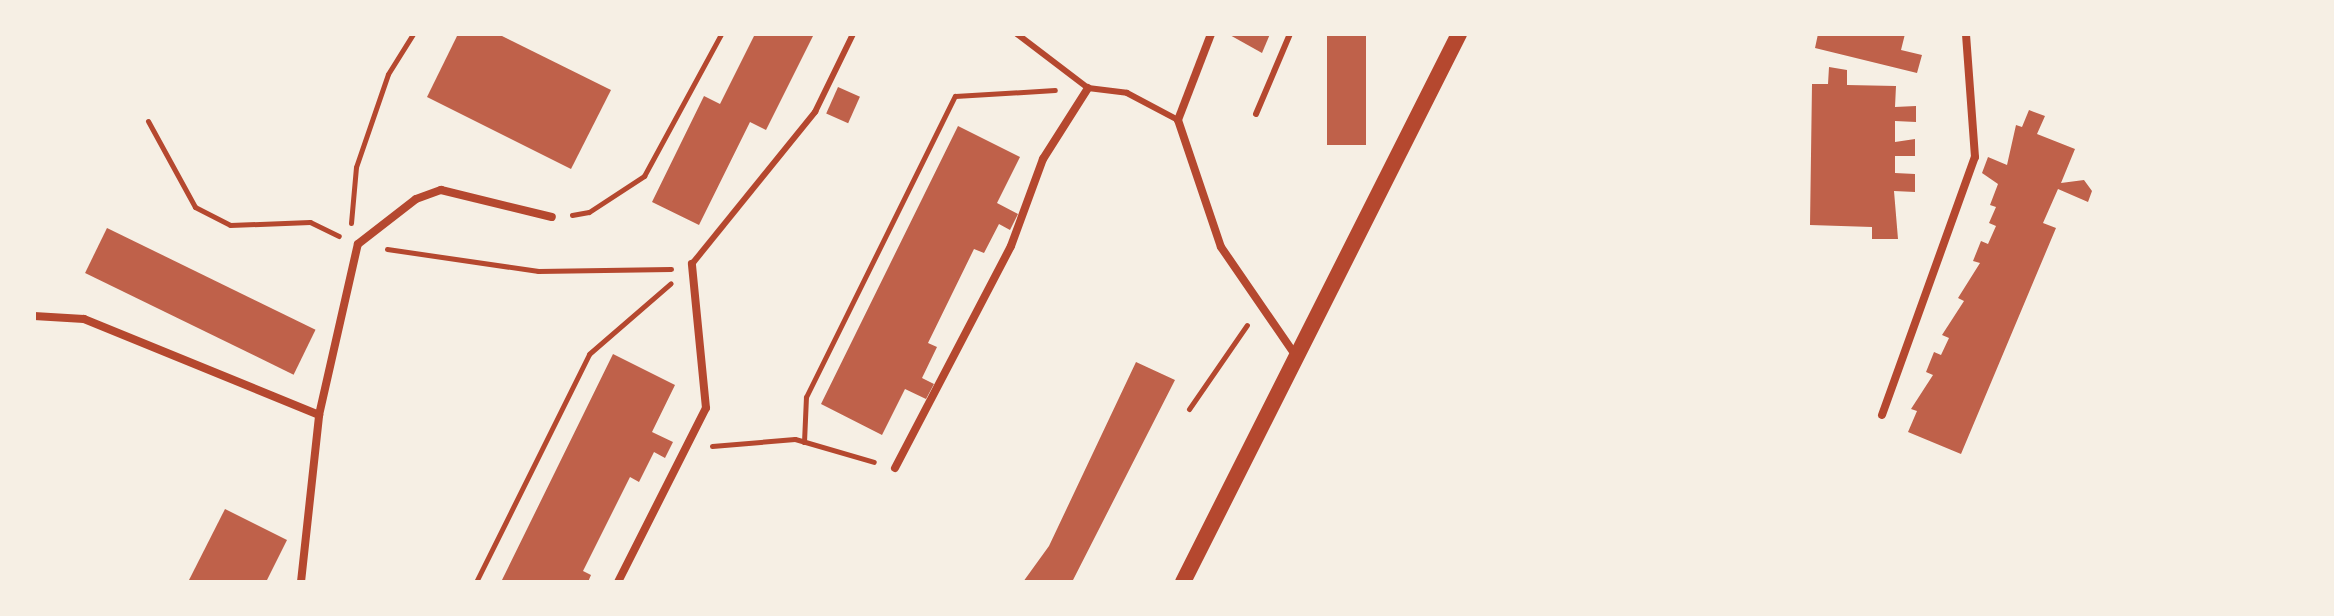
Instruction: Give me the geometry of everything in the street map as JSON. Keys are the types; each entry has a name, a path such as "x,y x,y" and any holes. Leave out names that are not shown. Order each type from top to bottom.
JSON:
{"main road":[{"path":"1183,582 1299,360 1459,34"}],"street":[{"path":"1211,34 1178,120 1221,247 1299,360"},
{"path":"1882,415 1975,157 1966,34"},
{"path":"895,468 1011,246 1043,159 1088,88"},
{"path":"301,582 319,415 358,244 416,199 441,190 552,217"},
{"path":"618,582 689,441 709,389 692,264"},
{"path":"34,316 84,319 319,415"}],"lane":[{"path":"692,264 815,112 853,34"},
{"path":"1017,34 1088,88 1127,93 1178,120"},
{"path":"1256,114 1290,34"}],"path":[{"path":"358,244 348,211 356,167 388,74 413,34"},
{"path":"552,217 589,212 644,176 721,34"},
{"path":"804,442 806,397 955,96 1088,88"},
{"path":"148,121 195,207 230,225 310,222 358,244 538,271 626,273 692,264"},
{"path":"476,582 589,354 692,264"},
{"path":"1189,409 1261,305"},
{"path":"689,441 804,442 895,468"}],"building":[{"path":"458,34 498,34 611,90 571,169 427,97"},
{"path":"755,34 814,34 766,130 750,122 699,225 652,202 704,96 720,104"},
{"path":"1228,34 1270,34 1262,53"},
{"path":"1327,34 1366,34 1366,145 1327,145"},
{"path":"1818,34 1905,34 1901,50 1922,55 1917,73 1815,48"},
{"path":"1829,67 1847,70 1847,85 1896,86 1895,107 1916,106 1916,122 1895,121 1895,142 1915,139 1915,156 1895,156 1895,173 1915,174 1915,192 1894,191 1898,239 1872,239 1872,227 1810,225 1812,84 1828,84"},
{"path":"838,87 860,97 848,123 826,113"},
{"path":"2029,110 2045,116 2037,134 2075,149 2061,183 2084,180 2092,191 2088,202 2058,189 2043,223 2056,228 1961,454 1908,432 1917,411 1911,409 1933,375 1926,372 1934,352 1941,355 1949,338 1942,335 1964,301 1958,298 1980,263 1973,261 1981,241 1988,244 1996,226 1989,223 1996,207 1990,205 1998,184 1982,173 1988,157 2007,165 2016,125 2022,127"},
{"path":"958,126 1020,157 997,203 1018,214 1010,230 999,224 984,253 974,249 928,343 937,347 922,378 934,384 926,399 905,389 882,435 821,404"},
{"path":"107,228 316,330 294,375 85,273"},
{"path":"613,354 675,385 652,432 673,442 665,458 654,452 639,482 630,477 583,571 591,575 588,582 501,582"},
{"path":"1136,362 1175,380 1072,582 1023,582 1049,546"},
{"path":"225,509 287,540 266,582 188,582"}]}
